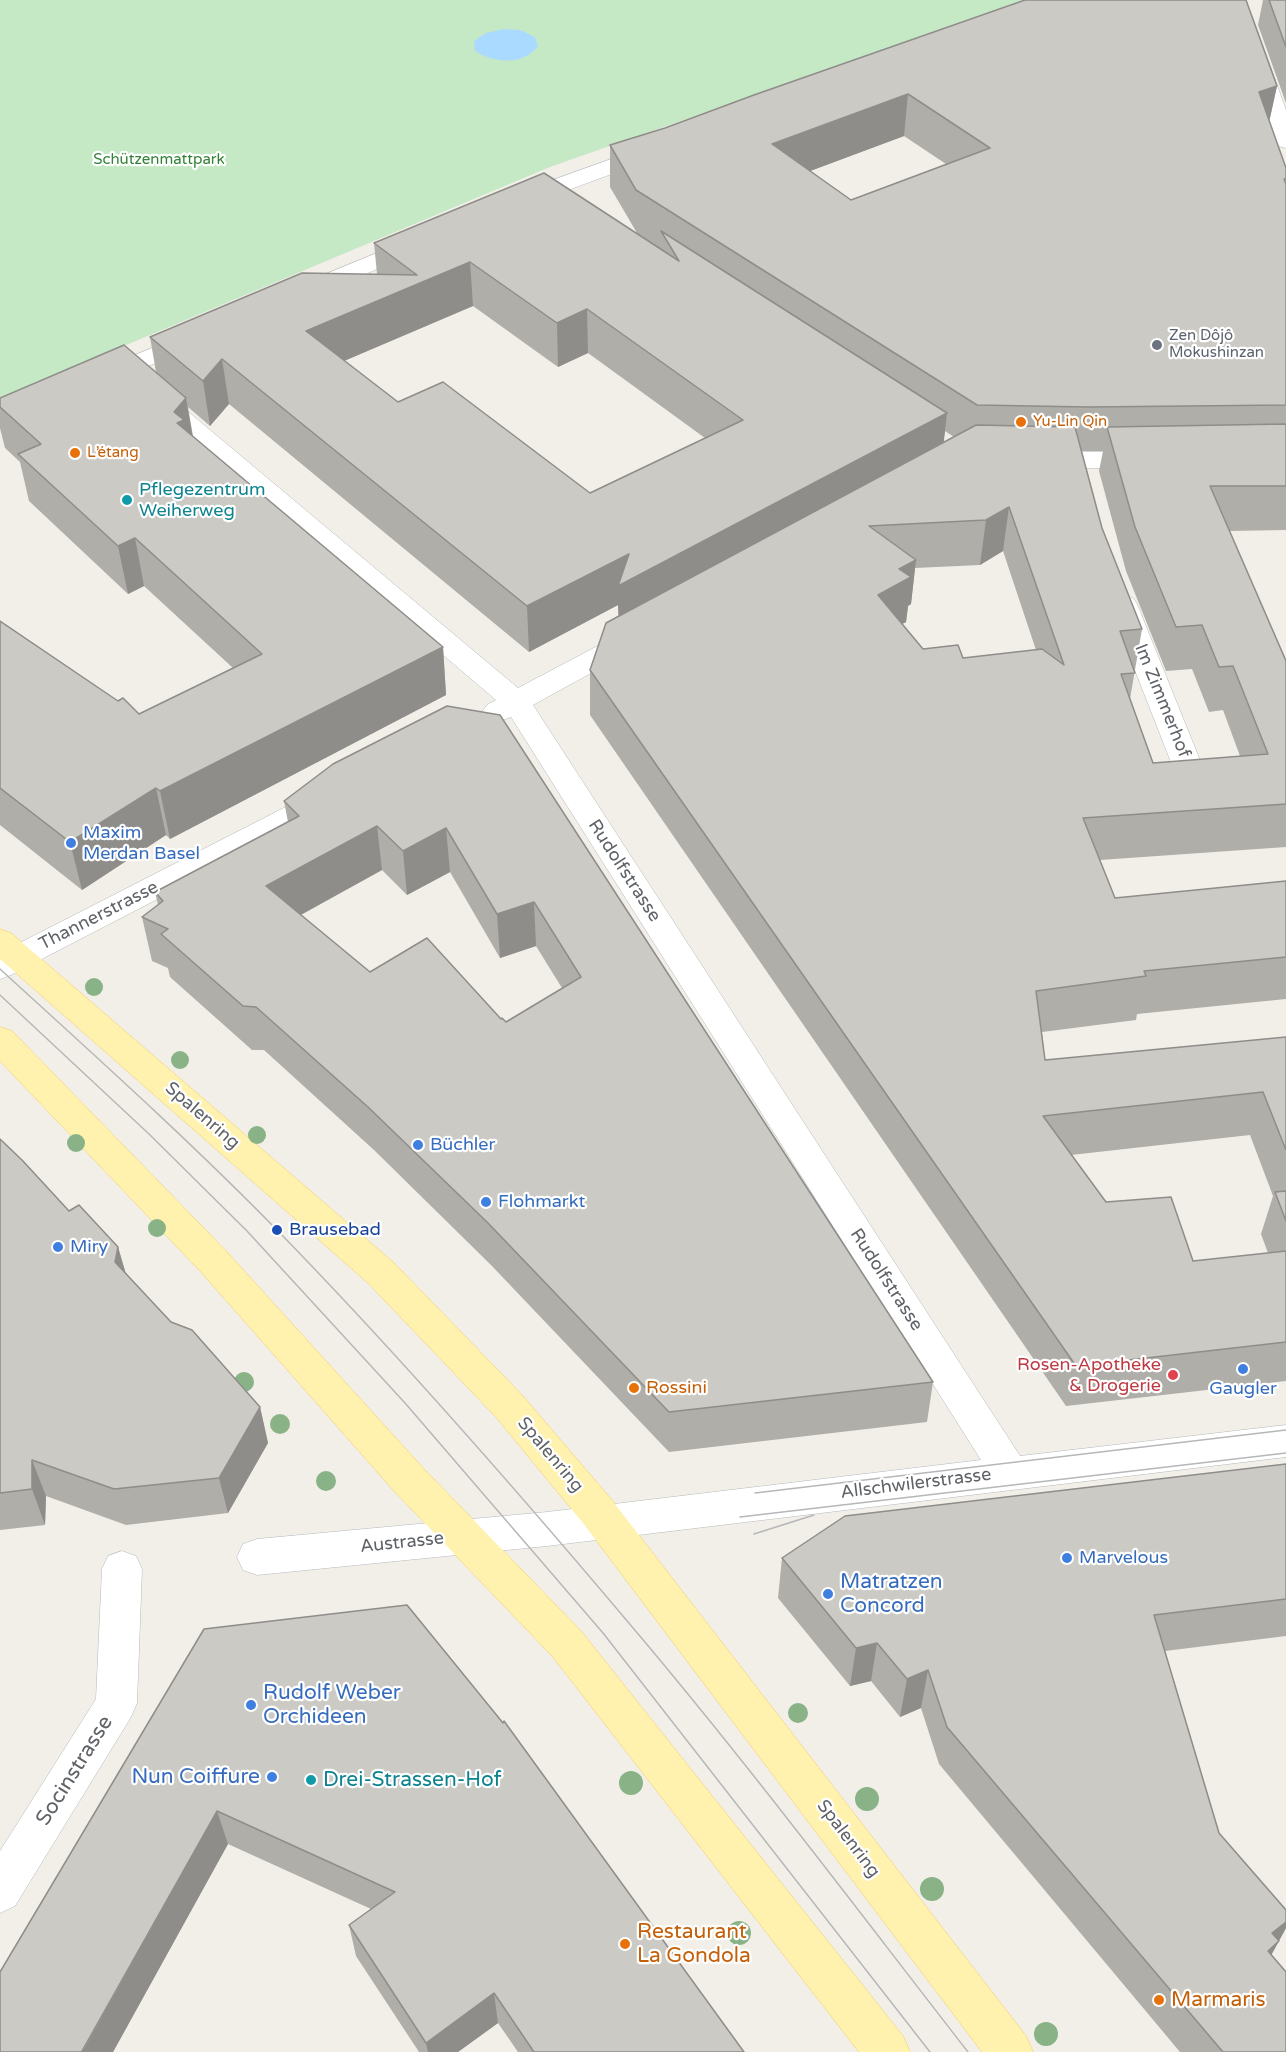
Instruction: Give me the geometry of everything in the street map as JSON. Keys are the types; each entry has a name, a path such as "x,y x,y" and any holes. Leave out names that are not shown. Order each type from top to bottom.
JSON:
{"main road":[{"name":"Spalenring","path":"6,955 381,1273 508,1406 604,1522 1010,2052"},
{"path":"0,1040 214,1262 401,1471 567,1644 887,2052"}],"street":[{"path":"1237,4 1263,9"},
{"path":"1237,4 1286,141"},
{"path":"496,210 670,145"},
{"path":"548,189 576,208"},
{"path":"288,298 441,233"},
{"path":"82,385 211,331"},
{"name":"Rudolfstrasse","path":"123,368 516,702 1010,1473"},
{"path":"1012,460 1084,472 1172,460"},
{"name":"Im Zimmerhof","path":"1115,583 1189,770"},
{"path":"474,723 662,623"},
{"name":"Thannerstrasse","path":"6,955 351,786"},
{"name":"Allschwilerstrasse","path":"546,1529 1286,1442"},
{"name":"Austrasse","path":"257,1557 546,1529"},
{"name":"Socinstrasse","path":"0,1891 116,1703 122,1569"}],"green space":[{"name":"Schützenmattpark","path":"0,0 1024,0 550,167 0,398"}],"water":[{"path":"504,29 520,30 535,37 538,46 525,57 517,60 499,60 475,51 474,41 486,33"}],"building":[{"path":"1025,0 1246,0 1277,86 1259,92 1286,168 1286,179 1284,179 1286,184 1286,405 1088,407 977,405 636,190 610,145 665,128","holes":["908,94 990,148 851,200 772,144"]},
{"path":"1269,0 1286,0 1286,47"},
{"path":"544,173 679,261 661,231 947,413 618,586 629,554 527,606 222,359 203,381 150,337 302,273 417,275 374,243","holes":["470,262 557,323 587,309 743,420 590,493 443,382 398,402 306,331"]},
{"path":"124,345 186,398 174,412 184,420 177,423 443,647 160,791 156,788 70,842 0,788 0,621 118,701 123,698 139,714 262,654 135,538 118,546 18,454 41,444 0,407 0,398"},
{"path":"1286,424 1286,486 1210,486 1286,661 1286,804 1083,818 1115,898 1286,881 1286,957 1144,971 1146,976 1036,991 1045,1060 1286,1037 1286,1150 1263,1092 1043,1116 1106,1202 1171,1197 1193,1261 1286,1251 1286,1342 1076,1366 590,670 606,623 976,425 1075,427 1102,528 1142,629 1120,631 1135,673 1121,674 1153,763 1268,754 1233,666 1219,667 1202,625 1176,627 1135,527 1107,427","holes":["1009,507 1064,665 1042,649 963,658 958,645 923,649 878,595 911,577 899,569 916,560 869,526 986,520"]},
{"path":"447,706 500,715 933,1382 669,1412 488,1223 368,1107 256,1007 243,1006 161,934 168,929 142,917 163,901 155,892 299,816 284,801 333,764","holes":["377,826 403,851 446,828 497,914 534,902 581,977 506,1022 427,938 370,972 266,886"]},
{"path":"0,1139 69,1211 79,1205 118,1247 115,1262 171,1322 192,1330 260,1407 219,1478 114,1489 32,1460 32,1489 0,1493"},
{"path":"1286,1191 1286,1221 1275,1192"},
{"path":"1286,1464 1286,1599 1154,1615 1219,1833 1286,1910 1286,1922 1272,1933 1279,1941 1268,1951 1286,1972 1286,2052 1223,2052 947,1727 928,1670 907,1679 877,1643 856,1648 782,1558 845,1516"},
{"path":"407,1605 503,1723 504,1721 744,2052 534,2052 494,1993 426,2043 349,1925 395,1892 217,1811 83,2052 0,2052 0,1972 204,1629"}],"tram line":[{"path":"0,969 140,1097 243,1196 322,1277 456,1423 672,1674 968,2052"},
{"path":"0,995 149,1134 247,1231 405,1403 603,1633 930,2052"},
{"path":"755,1493 1286,1430"},
{"path":"740,1517 1286,1453"},
{"path":"754,1534 814,1515"}],"place":[{"name":"Zen Dôjô Mokushinzan","path":"1157,345"},
{"name":"Yu-Lin Qin","path":"1021,422"},
{"name":"L’étang","path":"75,453"},
{"name":"Pflegezentrum Weiherweg","path":"127,500"},
{"name":"Maxim Merdan Basel","path":"71,843"},
{"name":"Büchler","path":"418,1145"},
{"name":"Flohmarkt","path":"486,1202"},
{"name":"Brausebad","path":"277,1230"},
{"name":"Miry","path":"58,1247"},
{"name":"Gaugler","path":"1243,1369"},
{"name":"Rosen-Apotheke & Drogerie","path":"1173,1375"},
{"name":"Rossini","path":"634,1388"},
{"name":"Marvelous","path":"1067,1558"},
{"name":"Matratzen Concord","path":"828,1594"},
{"name":"Rudolf Weber Orchideen","path":"251,1705"},
{"name":"Nun Coiffure","path":"272,1777"},
{"name":"Drei-Strassen-Hof","path":"311,1780"},
{"name":"Restaurant La Gondola","path":"625,1944"},
{"name":"Marmaris","path":"1159,2000"}]}
